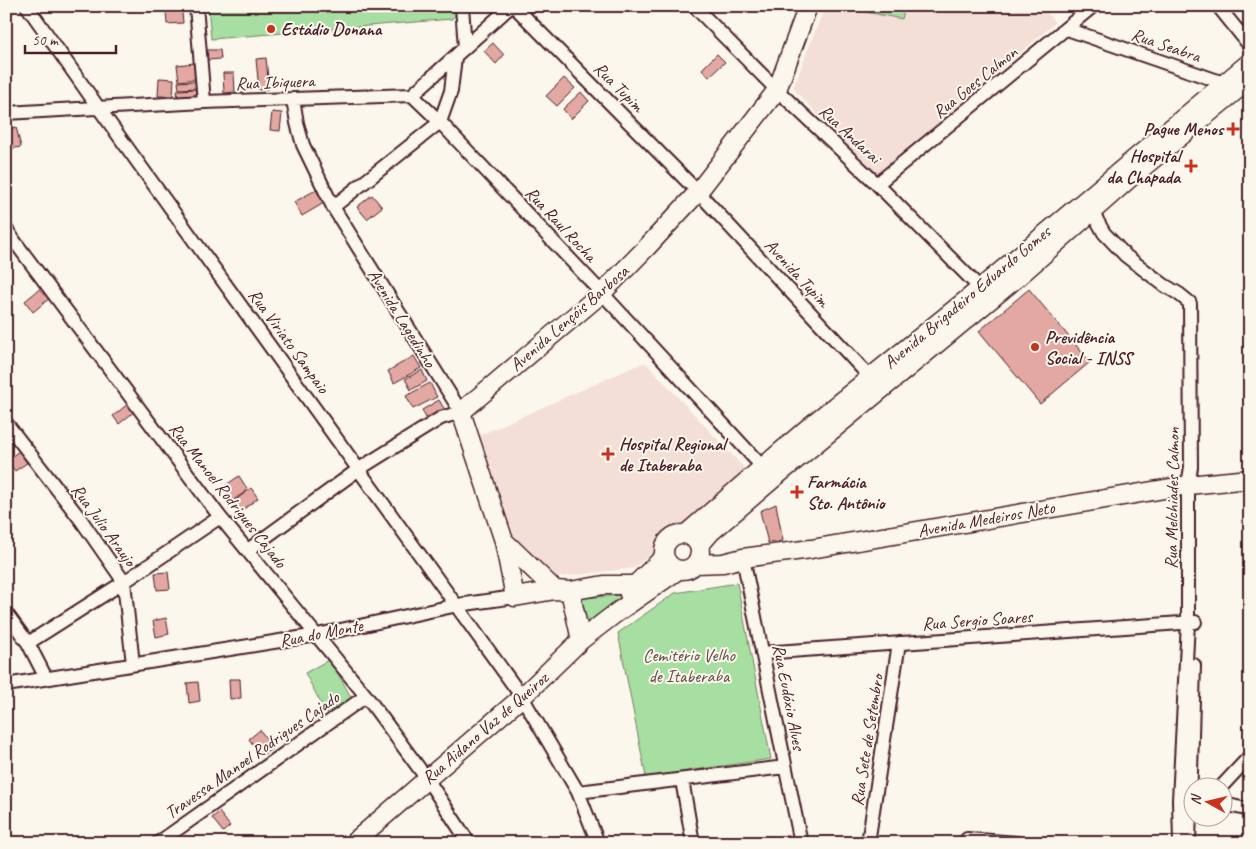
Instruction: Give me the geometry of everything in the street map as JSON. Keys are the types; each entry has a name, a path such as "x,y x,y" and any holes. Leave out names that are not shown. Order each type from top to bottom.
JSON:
{"street":[{"name":"Rua Viriato Sampaio","path":"28,6 98,107 458,605 522,697 578,792 598,843"},
{"path":"196,6 204,102"},
{"path":"462,6 465,48"},
{"path":"412,95 513,6"},
{"name":"Rua Tupim","path":"513,6 698,192"},
{"name":"Rua Andarai","path":"694,6 777,90 877,184 976,298"},
{"name":"Avenida Lençóis Barbosa","path":"248,550 359,469 441,418 461,412 602,292 698,192 777,90 808,6"},
{"name":"Rua Goes Calmon","path":"877,184 1094,6"},
{"path":"1218,6 1250,46"},
{"name":"Rua Seabra","path":"1067,29 1241,86"},
{"path":"333,207 440,122 451,91 455,57"},
{"name":"Avenida Brigadeiro Eduardo Gomes","path":"686,534 731,505 768,473 809,427 870,377 976,298 1089,206 1169,137 1241,86 1250,62"},
{"name":"Rua Ibiquera","path":"6,114 204,102 412,95"},
{"name":"Rua Raul Rocha","path":"412,95 602,292 768,473"},
{"name":"Avenida Lagedinho","path":"293,99 303,145 333,207 461,412 504,540 514,597"},
{"name":"Avenida Tupim","path":"698,192 870,377"},
{"name":"Rua Melchiades Calmon","path":"1089,206 1104,233 1126,256 1164,286 1180,294 1190,303 1192,622 1189,776"},
{"name":"Rua Manoel Rodrigues Cajado","path":"6,229 220,517 366,696 427,779 469,843"},
{"name":"Avenida Brigadeiro Eduardo Gomes","path":"768,473 821,441 976,298"},
{"name":"Rua Julio Araujo","path":"6,423 81,520 124,582 133,664"},
{"path":"809,427 821,441"},
{"name":"Avenida Medeiros Neto","path":"698,554 723,563 743,558 811,549 1191,479 1250,478"},
{"name":"Avenida Brigadeiro Eduardo Gomes","path":"698,554 711,532 731,505"},
{"path":"28,643 124,582 220,517"},
{"path":"679,533 686,534 695,539 698,554 690,568 678,570 667,563 664,551 668,540 679,533"},
{"name":"Avenida Lagedinho","path":"504,540 563,591"},
{"name":"Rua Aidano Vaz de Queiroz","path":"616,613 635,585 664,557"},
{"name":"Rua Eudóxio Alves","path":"743,558 801,843"},
{"name":"Rua Aidano Vaz de Queiroz","path":"353,843 522,697 581,640 678,570"},
{"name":"Rua do Monte","path":"6,685 317,635 458,605 604,585 635,585"},
{"path":"563,591 581,640"},
{"path":"6,613 28,643 46,678"},
{"name":"Rua Sergio Soares","path":"762,653 1192,622"},
{"name":"Rua Sete de Setembro","path":"868,843 900,643"},
{"name":"Travessa Manoel Rodrigues Cajado","path":"158,843 366,696"},
{"path":"1231,776 1250,756"},
{"path":"578,792 785,767"},
{"path":"682,780 693,843"},
{"path":"1234,806 1250,810"},
{"name":"Rua Melchiades Calmon","path":"1180,843 1184,822"},
{"name":"Rua Melchiades Calmon","path":"1189,826 1189,843"},
{"path":"967,839 1017,843"}],"shaded area":[{"path":"825,6 1043,6 1055,23 876,176 793,88"},
{"name":"Hospital Regional de Itaberaba","path":"645,362 749,473 634,568 552,578 517,545 480,435"}],"green space":[{"name":"Estádio Donana","path":"208,6 459,6 460,8 452,19 211,39"},
{"path":"835,6 905,6 902,19"},
{"name":"Cemitério Velho de Itaberaba","path":"737,583 771,759 646,777 618,633 675,593"},
{"path":"622,595 623,598 589,630 581,601 584,598"},
{"path":"330,659 352,699 326,713 305,673"}],"building":[{"path":"165,6 185,6 185,10 165,11"},
{"path":"166,12 182,12 183,23 167,24"},
{"path":"493,43 504,55 496,64 484,51"},
{"path":"207,50 220,50 221,59 207,60"},
{"path":"717,54 725,62 709,77 702,69"},
{"path":"266,58 269,89 259,90 256,59"},
{"path":"194,63 196,79 179,81 177,65"},
{"path":"223,73 234,73 235,92 224,93"},
{"path":"159,78 174,79 173,96 158,96"},
{"path":"564,78 575,88 557,106 546,96"},
{"path":"197,81 198,88 179,89 178,82"},
{"path":"198,89 198,97 178,99 177,90"},
{"path":"581,92 589,101 571,119 563,109"},
{"path":"272,112 282,113 280,131 270,130"},
{"path":"16,127 21,147 10,149 6,130"},
{"path":"316,190 324,203 302,216 294,202"},
{"path":"372,195 382,207 367,219 357,207"},
{"path":"42,287 50,298 33,312 25,301"},
{"name":"Previdência Social - INSS","path":"1029,289 1090,362 1040,404 979,331"},
{"path":"414,356 421,368 394,383 388,371"},
{"path":"422,370 427,381 411,390 405,379"},
{"path":"430,383 437,397 413,409 406,396"},
{"path":"439,400 446,412 428,422 422,410"},
{"path":"129,403 135,411 119,424 113,416"},
{"path":"19,451 27,463 15,471 7,460"},
{"path":"239,476 248,490 232,501 223,487"},
{"path":"251,488 258,498 240,512 233,502"},
{"path":"776,504 783,541 768,543 760,511"},
{"path":"168,572 170,589 157,590 155,573"},
{"path":"166,618 169,634 156,637 153,621"},
{"path":"229,679 240,679 241,698 230,699"},
{"path":"198,682 200,701 189,703 187,683"},
{"path":"260,730 273,748 261,756 249,739"},
{"path":"219,812 230,826 223,832 212,818"}],"place":[{"name":"Estádio Donana","path":"271,29"},
{"name":"Pague Menos","path":"1233,129"},
{"name":"Hospital da Chapada","path":"1191,166"},
{"name":"Previdência Social - INSS","path":"1035,347"},
{"name":"Hospital Regional de Itaberaba","path":"608,454"},
{"name":"Farmácia Sto. Antônio","path":"797,492"}]}
